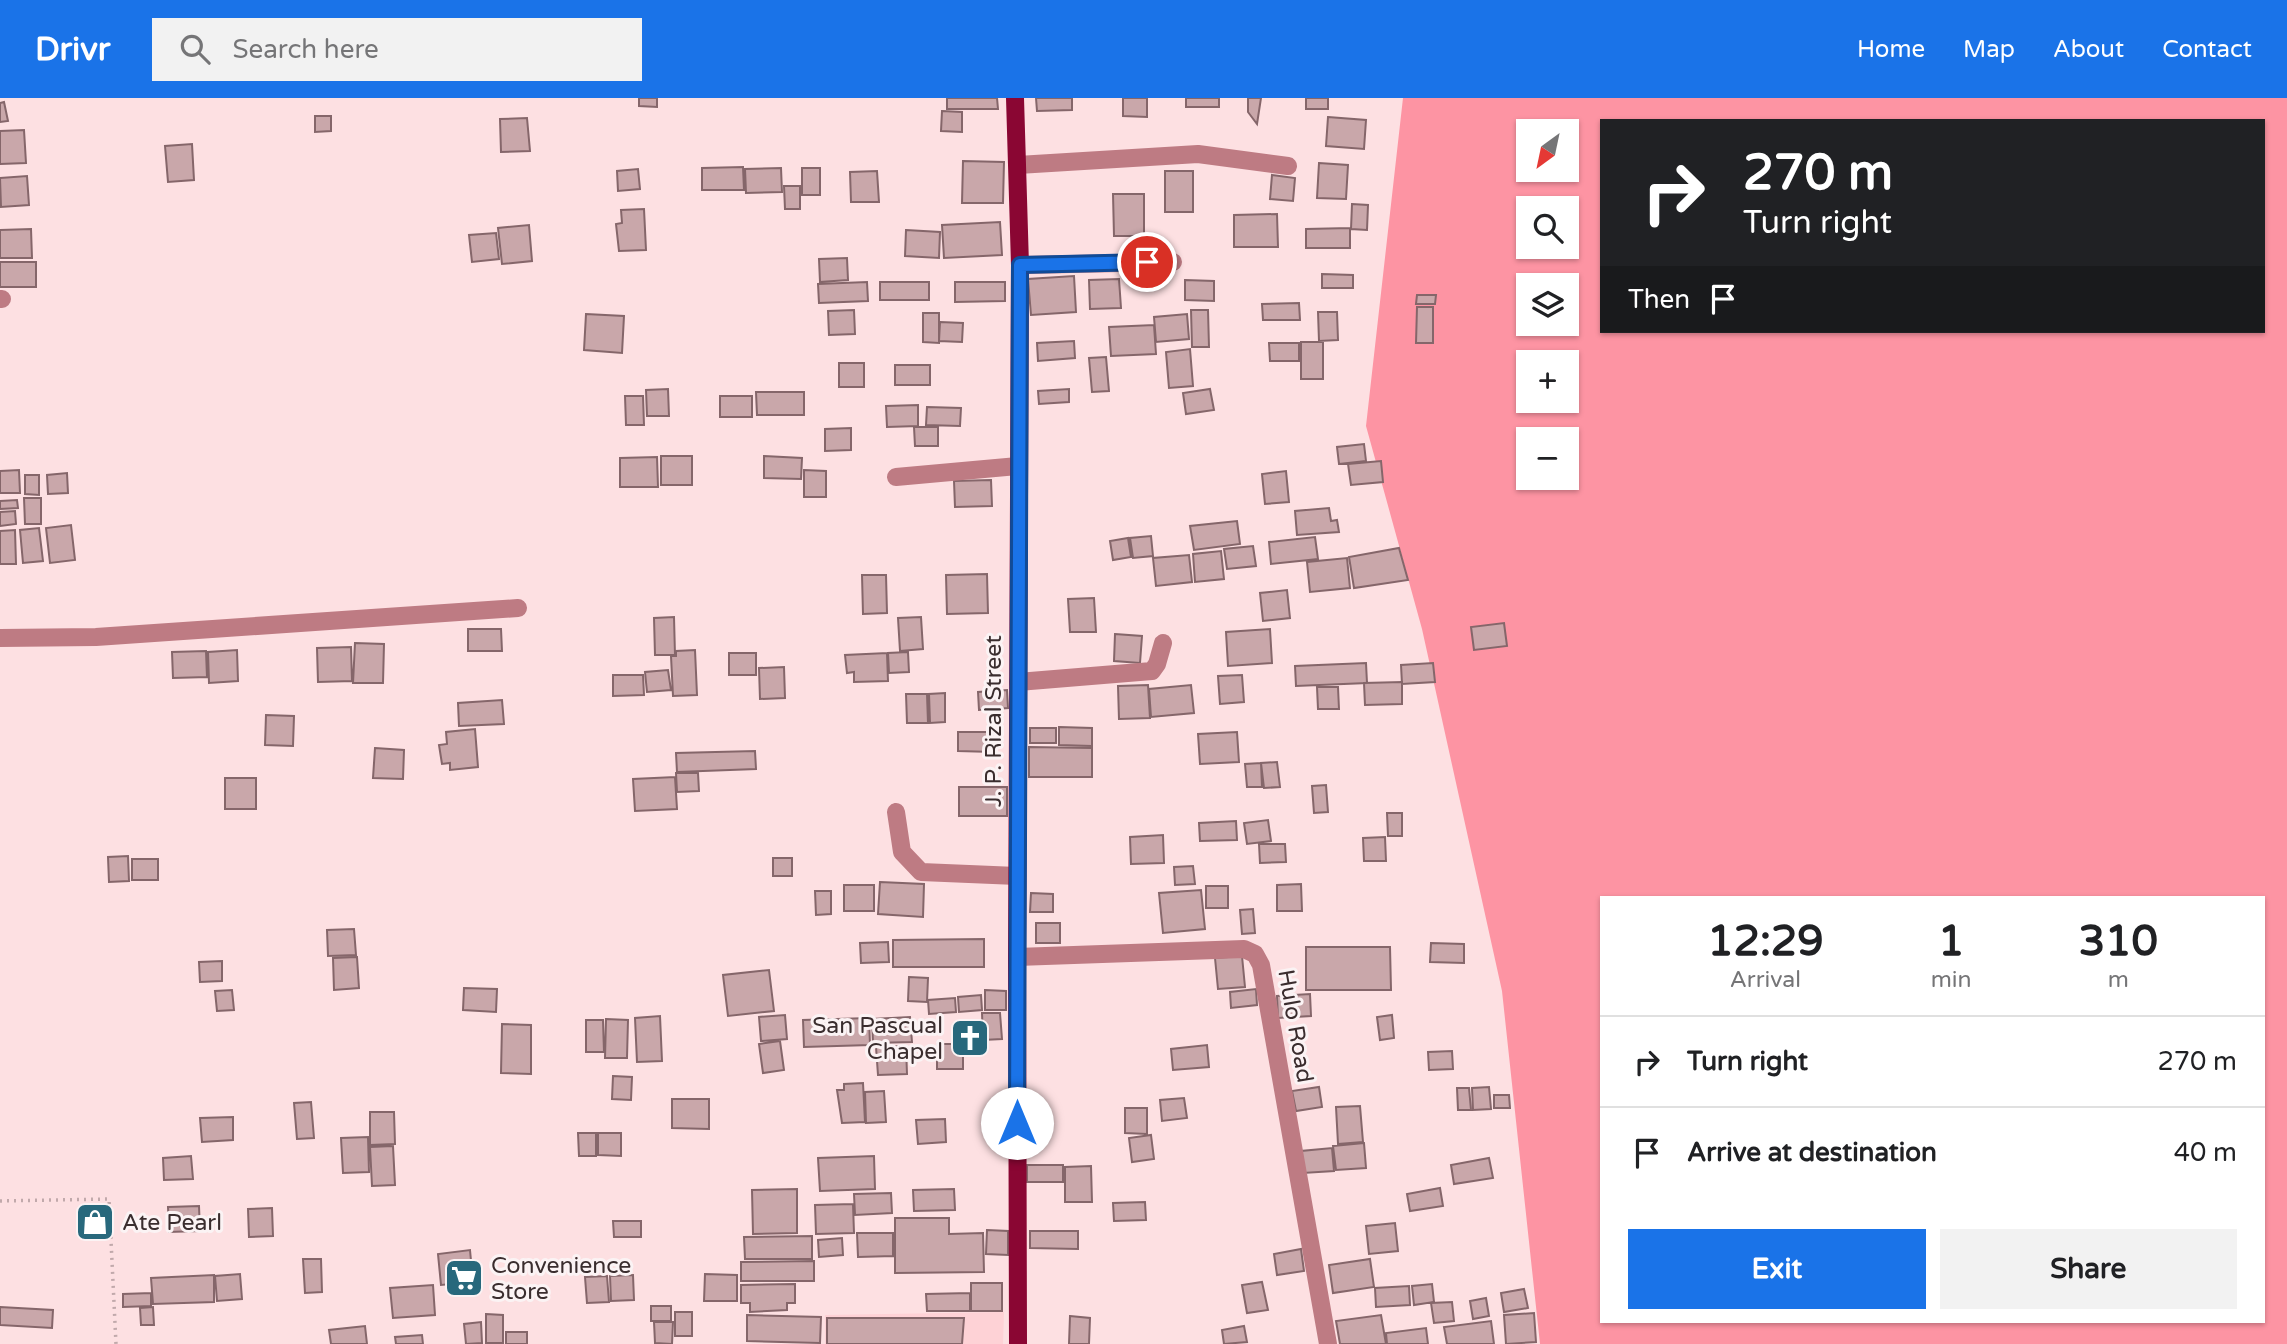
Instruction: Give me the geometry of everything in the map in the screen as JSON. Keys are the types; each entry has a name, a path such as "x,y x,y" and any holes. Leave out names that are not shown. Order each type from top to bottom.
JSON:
{"main road":[{"name":"J. P. Rizal Street","path":"1015,98 1020,265 1018,1344"}],"street":[{"path":"1018,165 1198,154 1288,166"},
{"path":"1020,265 1173,262"},
{"path":"896,477 1018,466"},
{"path":"0,638 96,636 518,608"},
{"path":"1018,682 1152,671 1163,643"},
{"path":"896,812 902,852 921,872 1017,876"},
{"name":"Hulo Road","path":"1017,957 1244,949 1255,954 1261,965 1328,1344"}],"path":[{"path":"0,1201 109,1199 116,1344"}],"shaded area":[{"path":"1403,98 2287,98 2287,1344 1540,1344 1502,991 1422,629 1366,426"},
{"path":"1004,1312 1003,1344 825,1344 825,1315"}],"building":[{"path":"639,98 657,98 657,107 639,106"},
{"path":"947,98 997,98 998,109 947,109"},
{"path":"1036,98 1072,98 1072,110 1037,111"},
{"path":"1123,98 1147,98 1147,117 1123,116"},
{"path":"1186,98 1219,98 1219,107 1186,107"},
{"path":"1248,98 1261,98 1257,124 1248,112"},
{"path":"1306,98 1328,98 1328,109 1306,109"},
{"path":"4,102 8,121 0,122 0,103"},
{"path":"942,111 962,112 962,132 941,131"},
{"path":"315,116 331,116 331,131 315,132"},
{"path":"1328,117 1366,120 1364,149 1326,146"},
{"path":"527,118 530,151 501,152 500,119"},
{"path":"24,130 26,163 0,164 0,131"},
{"path":"192,144 194,180 168,182 165,146"},
{"path":"963,161 1004,162 1003,203 962,203"},
{"path":"1319,163 1348,165 1346,199 1317,198"},
{"path":"743,167 744,190 702,190 702,168"},
{"path":"781,168 782,192 746,193 745,169"},
{"path":"802,168 820,168 820,195 802,195"},
{"path":"638,169 640,189 618,191 617,171"},
{"path":"877,171 879,202 851,202 850,172"},
{"path":"1165,171 1193,171 1193,212 1165,212"},
{"path":"1272,175 1295,178 1293,201 1270,199"},
{"path":"27,176 29,205 1,207 0,178"},
{"path":"784,186 800,186 800,209 785,209"},
{"path":"1113,194 1144,194 1144,236 1114,236"},
{"path":"1352,204 1368,205 1367,230 1351,229"},
{"path":"644,209 646,250 619,251 616,224 622,223 621,210"},
{"path":"1277,214 1278,247 1234,247 1234,215"},
{"path":"1000,222 1002,255 944,258 942,225"},
{"path":"529,225 532,261 502,264 498,228"},
{"path":"1350,228 1350,248 1306,248 1306,229"},
{"path":"31,229 32,258 0,258 0,230"},
{"path":"906,230 940,232 939,258 905,256"},
{"path":"496,233 499,259 472,262 469,235"},
{"path":"847,258 848,280 820,282 819,259"},
{"path":"0,262 36,262 36,287 0,287"},
{"path":"1322,274 1353,275 1353,288 1322,288"},
{"path":"1074,276 1076,312 1031,315 1028,279"},
{"path":"1119,279 1121,308 1090,309 1089,280"},
{"path":"1185,280 1214,281 1214,301 1185,300"},
{"path":"867,282 868,301 819,303 818,284"},
{"path":"880,282 929,282 929,300 880,300"},
{"path":"955,282 1005,282 1005,301 955,302"},
{"path":"1417,295 1436,295 1435,304 1416,304"},
{"path":"1299,303 1300,320 1263,320 1262,304"},
{"path":"1417,307 1433,307 1433,343 1416,343"},
{"path":"854,310 855,334 829,335 828,311"},
{"path":"1191,310 1208,310 1209,347 1192,347"},
{"path":"1318,312 1337,312 1338,340 1319,341"},
{"path":"923,313 939,313 939,343 923,342"},
{"path":"586,314 624,316 622,353 584,350"},
{"path":"1187,314 1189,339 1156,342 1154,317"},
{"path":"940,322 963,323 962,342 939,341"},
{"path":"1154,325 1156,354 1111,356 1109,327"},
{"path":"1074,341 1075,358 1038,361 1037,343"},
{"path":"1301,342 1323,342 1323,379 1301,379"},
{"path":"1269,343 1299,343 1299,361 1270,361"},
{"path":"1190,349 1193,386 1169,388 1166,352"},
{"path":"1106,357 1109,391 1092,392 1089,358"},
{"path":"839,363 864,363 864,387 839,387"},
{"path":"895,365 930,365 930,385 895,385"},
{"path":"668,389 669,416 647,416 646,390"},
{"path":"1069,389 1069,402 1039,404 1038,391"},
{"path":"1210,389 1214,410 1186,414 1183,393"},
{"path":"756,392 804,392 804,415 757,415"},
{"path":"625,396 643,396 644,425 626,425"},
{"path":"720,396 752,396 752,417 720,417"},
{"path":"918,405 918,426 887,427 886,406"},
{"path":"927,407 961,408 960,426 926,425"},
{"path":"914,427 938,427 938,446 915,446"},
{"path":"851,428 851,450 825,451 825,429"},
{"path":"1364,444 1366,461 1339,464 1337,447"},
{"path":"661,456 692,456 692,485 661,485"},
{"path":"764,456 802,458 801,479 764,478"},
{"path":"657,457 658,487 620,487 620,458"},
{"path":"1381,461 1383,482 1351,485 1348,464"},
{"path":"19,470 20,493 0,493 0,471"},
{"path":"804,470 826,471 826,497 804,497"},
{"path":"1286,471 1289,502 1265,504 1262,474"},
{"path":"67,473 68,493 48,494 47,475"},
{"path":"25,475 39,475 39,495 25,494"},
{"path":"991,480 992,506 955,507 954,481"},
{"path":"24,498 41,498 41,524 25,524"},
{"path":"17,500 18,508 0,509 0,501"},
{"path":"1329,508 1331,521 1337,520 1339,532 1297,535 1295,511"},
{"path":"15,511 16,524 0,526 0,512"},
{"path":"1237,521 1240,544 1194,550 1190,526"},
{"path":"71,525 75,560 50,563 46,528"},
{"path":"39,528 43,561 23,563 20,530"},
{"path":"15,530 16,564 0,564 0,531"},
{"path":"1151,536 1153,556 1133,558 1130,538"},
{"path":"1315,537 1318,559 1271,564 1269,542"},
{"path":"1128,538 1131,557 1113,560 1110,541"},
{"path":"1253,546 1256,566 1227,569 1224,549"},
{"path":"1399,548 1408,580 1354,588 1349,557"},
{"path":"1221,551 1224,579 1195,582 1193,554"},
{"path":"1189,555 1192,582 1156,586 1153,558"},
{"path":"1347,558 1350,588 1310,592 1307,562"},
{"path":"987,574 988,613 947,614 946,575"},
{"path":"862,575 886,575 887,613 863,614"},
{"path":"1287,590 1290,618 1263,621 1260,593"},
{"path":"1094,598 1096,632 1070,632 1068,599"},
{"path":"674,617 675,655 655,655 654,618"},
{"path":"921,617 923,649 900,651 898,618"},
{"path":"1504,623 1507,646 1474,650 1471,627"},
{"path":"468,629 501,629 502,651 468,651"},
{"path":"1270,629 1272,663 1228,666 1226,632"},
{"path":"1115,634 1142,636 1140,663 1114,661"},
{"path":"355,643 384,644 383,683 353,683"},
{"path":"351,647 352,681 318,682 317,648"},
{"path":"237,650 238,681 209,683 208,652"},
{"path":"695,650 697,695 673,696 671,656 676,656 676,651"},
{"path":"206,651 207,677 173,678 172,652"},
{"path":"908,652 909,672 889,673 888,653"},
{"path":"729,653 756,653 756,675 729,675"},
{"path":"887,653 888,681 854,682 854,672 847,673 845,655"},
{"path":"1366,663 1367,683 1296,686 1295,666"},
{"path":"1433,663 1435,682 1402,684 1401,665"},
{"path":"784,667 785,698 760,699 759,668"},
{"path":"668,670 671,690 647,692 645,672"},
{"path":"613,675 643,675 644,695 613,696"},
{"path":"1242,675 1244,702 1220,704 1218,676"},
{"path":"1402,682 1402,704 1365,705 1364,683"},
{"path":"1148,685 1150,718 1119,719 1118,686"},
{"path":"1191,685 1194,713 1151,717 1149,689"},
{"path":"1317,687 1338,687 1339,709 1318,709"},
{"path":"1007,690 1008,708 979,710 978,692"},
{"path":"945,693 945,722 930,723 929,694"},
{"path":"906,694 927,694 928,723 907,723"},
{"path":"502,700 504,724 459,726 458,703"},
{"path":"266,715 294,716 293,746 265,745"},
{"path":"1059,727 1092,728 1092,746 1059,745"},
{"path":"1030,728 1056,728 1056,743 1030,743"},
{"path":"475,729 478,767 450,770 450,763 442,764 439,745 447,744 446,732"},
{"path":"958,732 993,732 993,752 958,751"},
{"path":"1237,732 1239,762 1200,764 1198,734"},
{"path":"1029,747 1092,748 1092,777 1029,777"},
{"path":"375,748 404,750 403,779 373,778"},
{"path":"755,751 756,769 677,772 676,753"},
{"path":"1277,762 1280,787 1264,788 1261,763"},
{"path":"1261,763 1262,787 1247,787 1245,764"},
{"path":"676,773 698,773 699,791 677,792"},
{"path":"675,777 677,809 635,811 633,779"},
{"path":"225,778 256,778 256,809 225,809"},
{"path":"1326,785 1328,812 1314,813 1312,786"},
{"path":"959,787 1007,787 1007,816 959,816"},
{"path":"1387,813 1402,813 1402,836 1388,836"},
{"path":"1268,820 1271,841 1247,844 1244,823"},
{"path":"1236,821 1237,840 1200,841 1199,823"},
{"path":"1163,835 1164,863 1131,864 1130,837"},
{"path":"1385,837 1386,861 1364,861 1363,838"},
{"path":"1259,844 1285,844 1286,862 1260,863"},
{"path":"128,856 129,881 109,882 108,857"},
{"path":"773,858 792,858 792,876 773,876"},
{"path":"132,859 158,859 158,880 132,880"},
{"path":"1193,866 1195,884 1175,885 1174,867"},
{"path":"880,882 924,884 923,917 878,914"},
{"path":"1301,884 1302,911 1277,911 1277,885"},
{"path":"844,885 874,885 874,911 844,911"},
{"path":"1206,886 1228,886 1228,908 1206,908"},
{"path":"1201,890 1205,929 1163,933 1159,893"},
{"path":"815,891 831,891 831,914 816,915"},
{"path":"1031,893 1053,894 1053,912 1030,912"},
{"path":"1253,909 1255,933 1242,934 1240,910"},
{"path":"1036,923 1060,923 1060,943 1036,943"},
{"path":"354,929 356,955 328,956 327,930"},
{"path":"984,939 984,967 893,967 893,940"},
{"path":"888,942 889,962 861,963 860,943"},
{"path":"1431,943 1464,944 1464,963 1430,962"},
{"path":"1306,947 1390,947 1391,990 1306,990"},
{"path":"1242,956 1245,987 1218,989 1215,958"},
{"path":"357,957 359,988 334,990 333,958"},
{"path":"222,961 222,981 200,982 199,962"},
{"path":"769,970 774,1011 728,1016 723,975"},
{"path":"909,977 928,978 927,1002 908,1001"},
{"path":"464,988 497,989 496,1012 463,1010"},
{"path":"1256,989 1257,1005 1231,1008 1230,992"},
{"path":"232,990 234,1010 217,1011 215,991"},
{"path":"985,990 1006,991 1006,1010 985,1010"},
{"path":"1310,994 1311,1016 1278,1018 1277,996"},
{"path":"981,995 982,1010 959,1012 958,997"},
{"path":"955,998 956,1012 929,1014 928,1000"},
{"path":"982,1013 1000,1013 1002,1039 983,1040"},
{"path":"785,1015 787,1039 761,1041 759,1017"},
{"path":"1392,1015 1394,1038 1380,1040 1377,1017"},
{"path":"660,1016 662,1061 637,1062 635,1018"},
{"path":"910,1017 912,1042 873,1043 872,1019"},
{"path":"869,1018 870,1045 804,1047 803,1020"},
{"path":"606,1019 628,1020 627,1058 605,1058"},
{"path":"586,1020 603,1020 604,1052 586,1052"},
{"path":"502,1024 531,1025 531,1074 501,1073"},
{"path":"780,1041 784,1070 763,1073 759,1044"},
{"path":"937,1044 963,1044 963,1069 937,1069"},
{"path":"1207,1045 1209,1067 1173,1070 1171,1049"},
{"path":"906,1046 907,1074 878,1075 876,1047"},
{"path":"1452,1051 1453,1069 1429,1070 1428,1052"},
{"path":"613,1076 632,1077 631,1100 612,1099"},
{"path":"863,1083 865,1122 842,1123 837,1090 844,1090 844,1084"},
{"path":"1319,1087 1322,1107 1296,1111 1292,1091"},
{"path":"1489,1087 1491,1109 1473,1110 1472,1088"},
{"path":"1457,1088 1469,1088 1471,1110 1458,1110"},
{"path":"884,1091 886,1122 866,1123 865,1092"},
{"path":"1494,1095 1509,1095 1510,1108 1494,1108"},
{"path":"1184,1098 1187,1118 1162,1121 1160,1100"},
{"path":"672,1099 709,1099 709,1129 672,1128"},
{"path":"311,1102 314,1138 297,1139 294,1103"},
{"path":"1360,1106 1363,1142 1338,1144 1336,1107"},
{"path":"1125,1108 1147,1108 1147,1134 1125,1133"},
{"path":"370,1112 394,1112 395,1144 370,1145"},
{"path":"1047,1114 1048,1134 1031,1135 1030,1115"},
{"path":"233,1117 233,1140 202,1142 200,1118"},
{"path":"945,1119 946,1142 918,1144 916,1120"},
{"path":"578,1133 596,1133 596,1156 579,1156"},
{"path":"598,1133 621,1133 621,1156 598,1155"},
{"path":"1151,1135 1154,1159 1132,1162 1129,1138"},
{"path":"368,1137 369,1172 343,1173 341,1138"},
{"path":"1364,1143 1366,1168 1336,1170 1333,1146"},
{"path":"393,1146 395,1185 372,1186 370,1147"},
{"path":"1332,1148 1334,1171 1303,1173 1301,1151"},
{"path":"191,1156 193,1179 164,1180 163,1158"},
{"path":"874,1156 875,1189 820,1191 818,1158"},
{"path":"1489,1158 1493,1178 1454,1184 1451,1165"},
{"path":"1027,1165 1063,1165 1063,1182 1027,1182"},
{"path":"1091,1166 1092,1202 1065,1202 1065,1167"},
{"path":"1440,1188 1443,1206 1410,1211 1407,1194"},
{"path":"797,1189 797,1233 753,1234 752,1190"},
{"path":"954,1189 955,1210 914,1211 913,1190"},
{"path":"891,1193 892,1213 855,1215 854,1194"},
{"path":"1145,1202 1146,1220 1114,1221 1113,1203"},
{"path":"853,1204 854,1233 816,1234 815,1205"},
{"path":"199,1206 200,1231 169,1232 168,1207"},
{"path":"272,1208 273,1236 249,1237 248,1209"},
{"path":"895,1218 949,1218 949,1234 983,1233 984,1272 895,1273"},
{"path":"613,1221 641,1221 641,1237 614,1237"},
{"path":"1395,1223 1398,1251 1369,1254 1366,1226"},
{"path":"987,1230 1008,1231 1008,1255 986,1254"},
{"path":"1030,1231 1078,1231 1078,1249 1030,1248"},
{"path":"857,1233 893,1233 893,1256 858,1257"},
{"path":"812,1236 812,1259 745,1259 744,1237"},
{"path":"842,1238 843,1255 819,1257 818,1240"},
{"path":"1301,1249 1304,1271 1277,1275 1274,1254"},
{"path":"470,1250 473,1282 441,1285 438,1254"},
{"path":"303,1259 321,1259 322,1292 305,1293"},
{"path":"1370,1259 1374,1287 1333,1293 1329,1265"},
{"path":"814,1261 814,1281 741,1281 741,1262"},
{"path":"240,1274 242,1299 217,1301 215,1276"},
{"path":"705,1274 737,1275 737,1301 704,1301"},
{"path":"214,1275 214,1302 153,1304 151,1278"},
{"path":"633,1275 634,1300 611,1301 610,1276"},
{"path":"607,1276 609,1302 587,1303 585,1277"},
{"path":"1262,1282 1268,1310 1247,1313 1242,1285"},
{"path":"971,1283 1002,1283 1002,1311 971,1311"},
{"path":"795,1284 795,1303 787,1303 787,1310 750,1312 750,1303 741,1303 741,1285"},
{"path":"1432,1284 1434,1302 1414,1305 1412,1286"},
{"path":"433,1285 435,1315 393,1318 390,1288"},
{"path":"1409,1286 1410,1305 1376,1307 1375,1288"},
{"path":"1524,1289 1528,1308 1504,1312 1501,1293"},
{"path":"151,1293 151,1306 123,1307 123,1294"},
{"path":"970,1293 970,1311 927,1311 926,1294"},
{"path":"1486,1298 1489,1316 1473,1319 1470,1301"},
{"path":"1452,1302 1454,1321 1434,1323 1431,1303"},
{"path":"651,1306 671,1306 671,1321 651,1321"},
{"path":"0,1307 53,1310 52,1328 0,1325"},
{"path":"153,1307 154,1325 141,1325 140,1308"},
{"path":"675,1312 692,1312 692,1336 675,1336"},
{"path":"1534,1313 1536,1342 1506,1344 1504,1315"},
{"path":"486,1314 503,1315 503,1343 486,1343"},
{"path":"747,1315 821,1317 820,1343 747,1341"},
{"path":"1381,1315 1386,1344 1340,1344 1336,1321"},
{"path":"1070,1316 1090,1318 1089,1344 1069,1344"},
{"path":"827,1318 964,1318 962,1344 827,1344"},
{"path":"1491,1321 1494,1344 1447,1344 1444,1327"},
{"path":"481,1322 482,1343 466,1344 464,1324"},
{"path":"654,1322 673,1322 672,1344 655,1343"},
{"path":"365,1326 367,1344 331,1344 329,1330"},
{"path":"1244,1326 1247,1342 1224,1344 1222,1330"},
{"path":"1426,1328 1428,1344 1387,1344 1386,1333"},
{"path":"506,1332 527,1332 527,1344 506,1344"},
{"path":"422,1335 423,1344 396,1344 395,1337"}],"place":[{"name":"San Pascual Chapel","path":"970,1038"},
{"name":"Ate Pearl","path":"95,1222"},
{"name":"Convenience Store","path":"464,1278"}],"route":[{"path":"1017,1123 1020,265 1147,262"}]}
